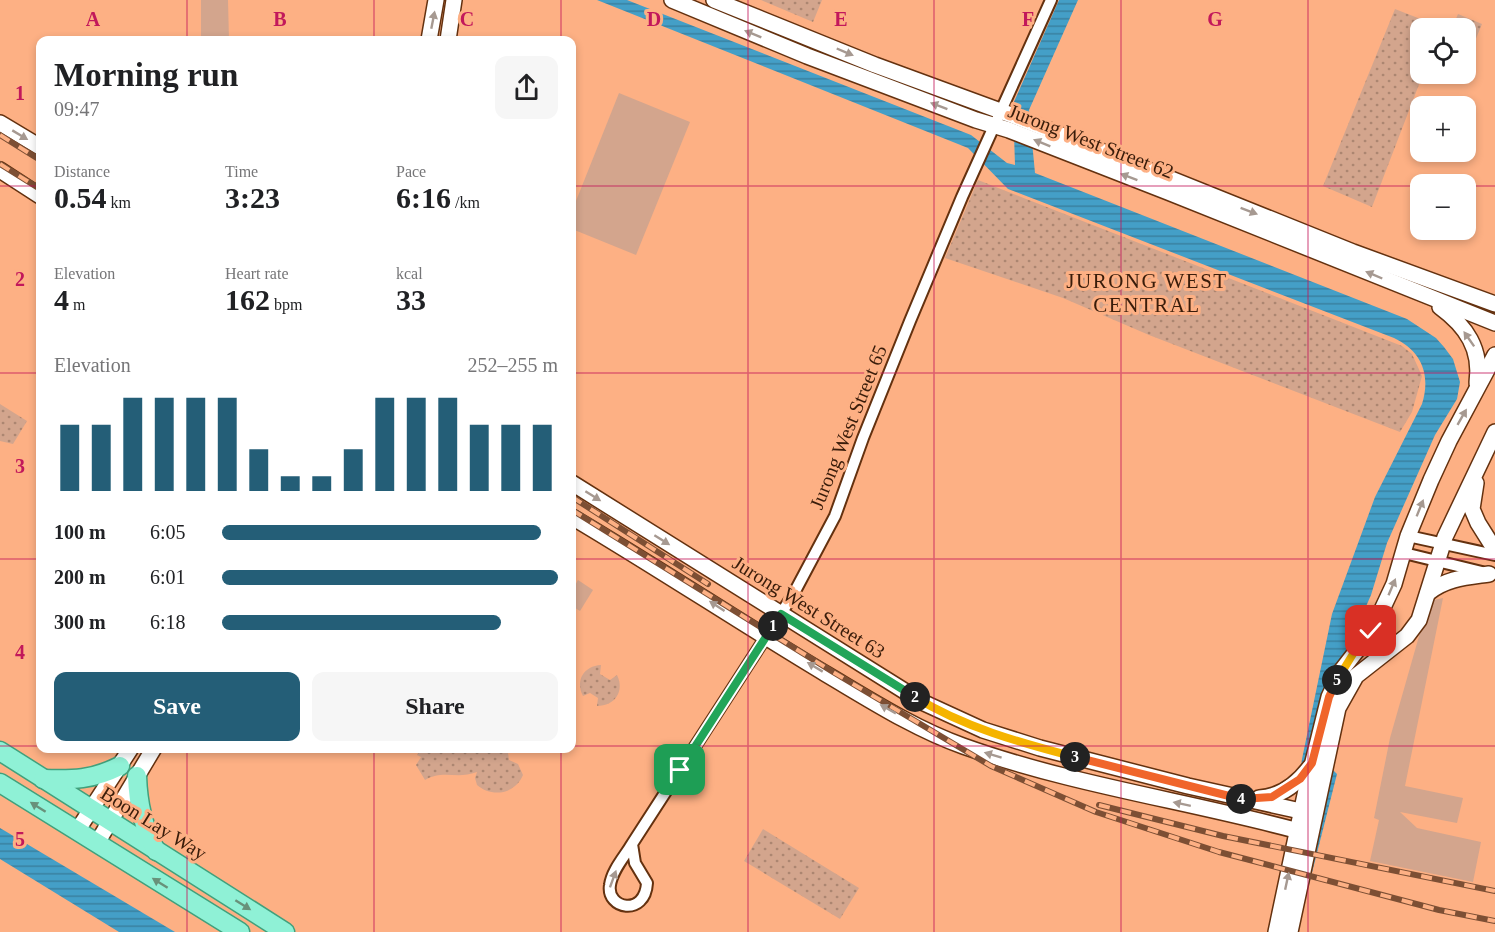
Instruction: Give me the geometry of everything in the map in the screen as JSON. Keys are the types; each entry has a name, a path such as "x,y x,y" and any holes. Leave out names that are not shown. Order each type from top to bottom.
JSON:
{"main road":[{"name":"Boon Lay Way","path":"0,752 285,932"},
{"path":"41,779 89,778 120,766"},
{"path":"137,776 140,813 147,834 157,852"},
{"path":"0,783 240,932"}],"street":[{"path":"430,36 436,0"},
{"path":"448,36 454,0"},
{"name":"Jurong West Street 62","path":"672,0 807,56 976,120 997,119 1495,304"},
{"name":"Jurong West Street 62","path":"714,0 1190,201 1495,323"},
{"name":"Jurong West Street 65","path":"632,844 635,863 646,883 646,891 643,899 637,905 629,907 612,898 609,887 612,878 632,844 793,595 835,516 863,438 910,321 1051,0"},
{"path":"0,123 36,145"},
{"path":"0,170 36,193"},
{"path":"1472,296 1495,296"},
{"path":"1428,298 1449,314 1474,344 1478,364 1475,394"},
{"path":"1308,813 1312,764 1329,697 1341,671 1371,631 1394,584 1408,536 1449,441 1495,355"},
{"path":"1276,932 1338,708 1356,676 1407,636 1419,620 1443,543 1495,432"},
{"path":"1478,468 1472,509 1478,524 1495,550"},
{"name":"Jurong West Street 63","path":"576,486 922,702 983,730 1040,748 1241,799 1308,813"},
{"path":"576,519 653,565 766,638 874,702 961,745 1032,767 1148,797 1303,832"},
{"path":"1408,536 1495,555"},
{"path":"1404,553 1492,574"},
{"path":"1428,592 1436,586 1460,578 1492,574"},
{"path":"77,831 128,753"},
{"path":"97,843 151,753"},
{"path":"1241,799 1272,797 1282,793 1300,779 1312,764"},
{"path":"1290,932 1303,832"}],"shaded area":[{"path":"201,0 228,0 229,36 201,36"},
{"path":"761,0 822,0 813,22"},
{"path":"1395,9 1418,18 1410,18 1410,84 1419,84 1415,96 1410,96 1410,108 1372,207 1323,186"},
{"path":"1458,14 1468,18 1456,18"},
{"path":"1476,22 1482,24 1476,39"},
{"path":"619,93 690,122 636,255 576,231 576,201"},
{"path":"978,180 1402,346 1412,354 1422,376 1412,412 1400,432 1149,335 1063,298 945,258"},
{"path":"0,404 27,421 13,444 0,441"},
{"path":"578,580 593,590 580,611 576,608"},
{"path":"1443,598 1405,786 1463,798 1457,823 1400,812 1417,828 1481,842 1473,882 1370,861 1379,820 1374,818 1390,738 1429,601"},
{"path":"601,665 600,674 610,680 617,675 620,687 613,700 597,706 598,698 590,693 583,696 580,685 586,671"},
{"path":"418,753 508,753 509,760 518,764 523,775 509,790 496,793 477,785 475,778 477,772 463,775 438,775 425,780 416,765 421,757 417,755"},
{"path":"763,829 859,888 840,919 744,861"}],"water":[{"path":"597,0 627,0 971,135 1007,163 1015,165 1013,104 1059,0 1078,0 1029,110 1035,173 1407,319 1436,338 1444,347 1453,359 1460,382 1457,399 1435,435 1387,543 1371,595 1357,627 1348,657 1328,765 1337,774 1297,932 1283,886 1302,759 1332,614 1375,497 1422,404 1425,383 1418,357 1404,343 1394,338 1008,189 968,148"},
{"path":"0,828 175,932 119,932 0,859"}],"railway":[{"path":"0,135 36,158"},
{"path":"0,164 36,186"},
{"path":"576,500 708,584"},
{"path":"576,512 833,672 991,766 1096,812 1219,852 1439,910 1495,921"},
{"path":"1099,805 1223,836 1495,891"}],"district":[{"name":"JURONG WEST CENTRAL","path":"1147,293"}],"route":[{"path":"680,770 781,614 922,702 983,730 1040,748 1241,799 1272,797 1282,793 1300,779 1312,764 1329,697 1341,671 1371,631"}]}
